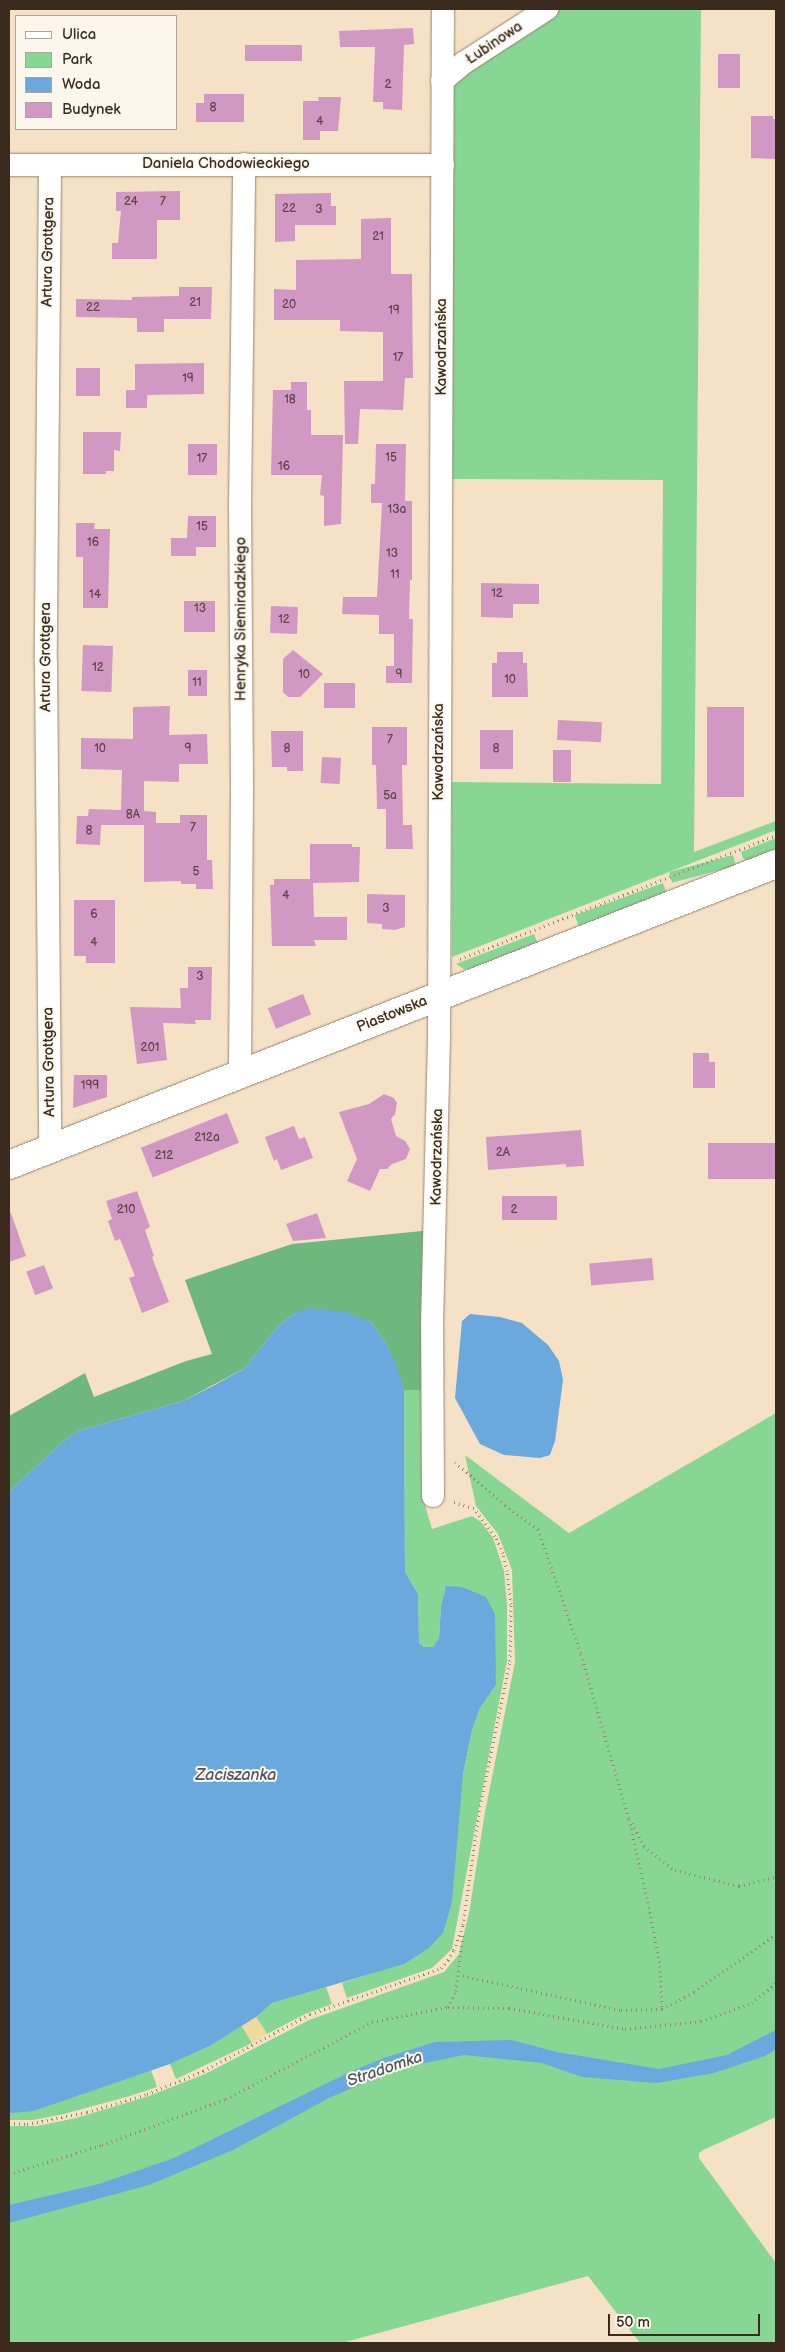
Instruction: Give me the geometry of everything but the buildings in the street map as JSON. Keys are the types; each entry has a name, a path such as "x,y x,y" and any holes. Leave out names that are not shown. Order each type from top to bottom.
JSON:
{"street":[{"name":"Kawodrzańska","path":"433,1496 432,1325 438,1095 443,9"},
{"name":"Łubinowa","path":"442,81 465,62 547,9"},
{"name":"Henryka Siemiradzkiego","path":"240,1074 242,786 240,507 244,164"},
{"name":"Daniela Chodowieckiego","path":"9,165 443,165"},
{"name":"Artura Grottgera","path":"50,165 46,662 50,1149"},
{"name":"Piastowska","path":"9,1165 776,864"}],"path":[{"path":"438,967 776,835"},
{"path":"433,1444 506,1505 538,1528 581,1654 630,1819 650,1907 660,1966 662,2009"},
{"path":"433,1496 474,1508 495,1536 507,1571 511,1604 510,1661 480,1806 463,1925 459,1975 456,1991 448,2007"},
{"path":"630,1819 644,1846 674,1870 740,1886 776,1877"},
{"path":"9,2128 11,2124 27,2124 87,2112 147,2094 203,2070 310,2014 441,1968 454,1950 463,1925"},
{"path":"459,1975 620,2010 662,2009 694,1992 776,1934"},
{"path":"9,2174 102,2145 226,2099 372,2022 448,2007 509,2008 625,2029 701,2021 752,2003 776,1983"}],"green space":[{"path":"560,9 701,9 694,852 776,821 776,830 452,957 452,782 661,784 663,480 449,479 452,89 460,78"},
{"path":"776,838 776,851 748,862 743,858 741,852"},
{"path":"733,855 736,866 672,883 669,872"},
{"path":"663,883 667,894 579,926 575,915"},
{"path":"534,934 538,944 473,969 464,969 456,964"},
{"path":"432,1230 425,1390 404,1390 387,1345 371,1322 295,1313 278,1326 245,1368 183,1401 78,1431 60,1444 9,1494 9,1416 85,1373 94,1397 186,1361 212,1354 185,1280 292,1244"},
{"path":"404,1390 425,1390 423,1498 432,1529 472,1516 481,1522 493,1538 504,1571 507,1604 507,1661 452,1949 432,1968 347,1998 342,1983 373,1973 463,1774 472,1730 480,1708 496,1685 494,1657 441,1607 439,1638 433,1647 424,1647 419,1643 418,1594 405,1572"},
{"path":"776,1413 776,2117 703,2150 699,2153 699,2158 776,2263 776,2343 640,2343 588,2276 342,2343 9,2343 9,2126 37,2126 76,2118 149,2096 205,2074 309,2020 444,1972 459,1954 469,1913 485,1812 515,1662 512,1570 498,1534 476,1506 465,1455 569,1533"},
{"path":"326,1987 332,2004 305,2014 267,2034 256,2017 272,2003"},
{"path":"242,2026 252,2043 176,2079 170,2064 210,2046"},
{"path":"151,2070 157,2087 64,2114 33,2120 9,2120 9,2111 34,2111"}],"sand":[{"path":"256,2017 267,2034 253,2043 242,2026"}],"water":[{"name":"Zaciszanka","path":"310,1308 345,1312 371,1322 387,1345 396,1365 404,1390 405,1572 418,1594 419,1643 424,1647 433,1647 439,1638 441,1607 446,1586 462,1587 486,1597 495,1614 496,1685 480,1708 472,1730 463,1774 452,1902 443,1933 429,1948 404,1964 272,2003 256,2017 210,2046 170,2064 34,2111 11,2113 9,2111 9,1494 60,1444 78,1431 183,1401 213,1386 245,1368 278,1326 295,1313"},
{"path":"470,1314 500,1317 522,1323 548,1345 559,1361 563,1380 555,1441 550,1455 540,1458 504,1455 480,1444 455,1398 462,1321"},
{"name":"Stradomka","path":"776,2030 776,2049 765,2056 714,2073 657,2083 582,2077 542,2063 464,2055 396,2069 329,2098 233,2150 149,2185 9,2223 9,2205 99,2184 174,2158 352,2071 384,2058 435,2042 511,2040 557,2052 659,2069 727,2055"}]}
